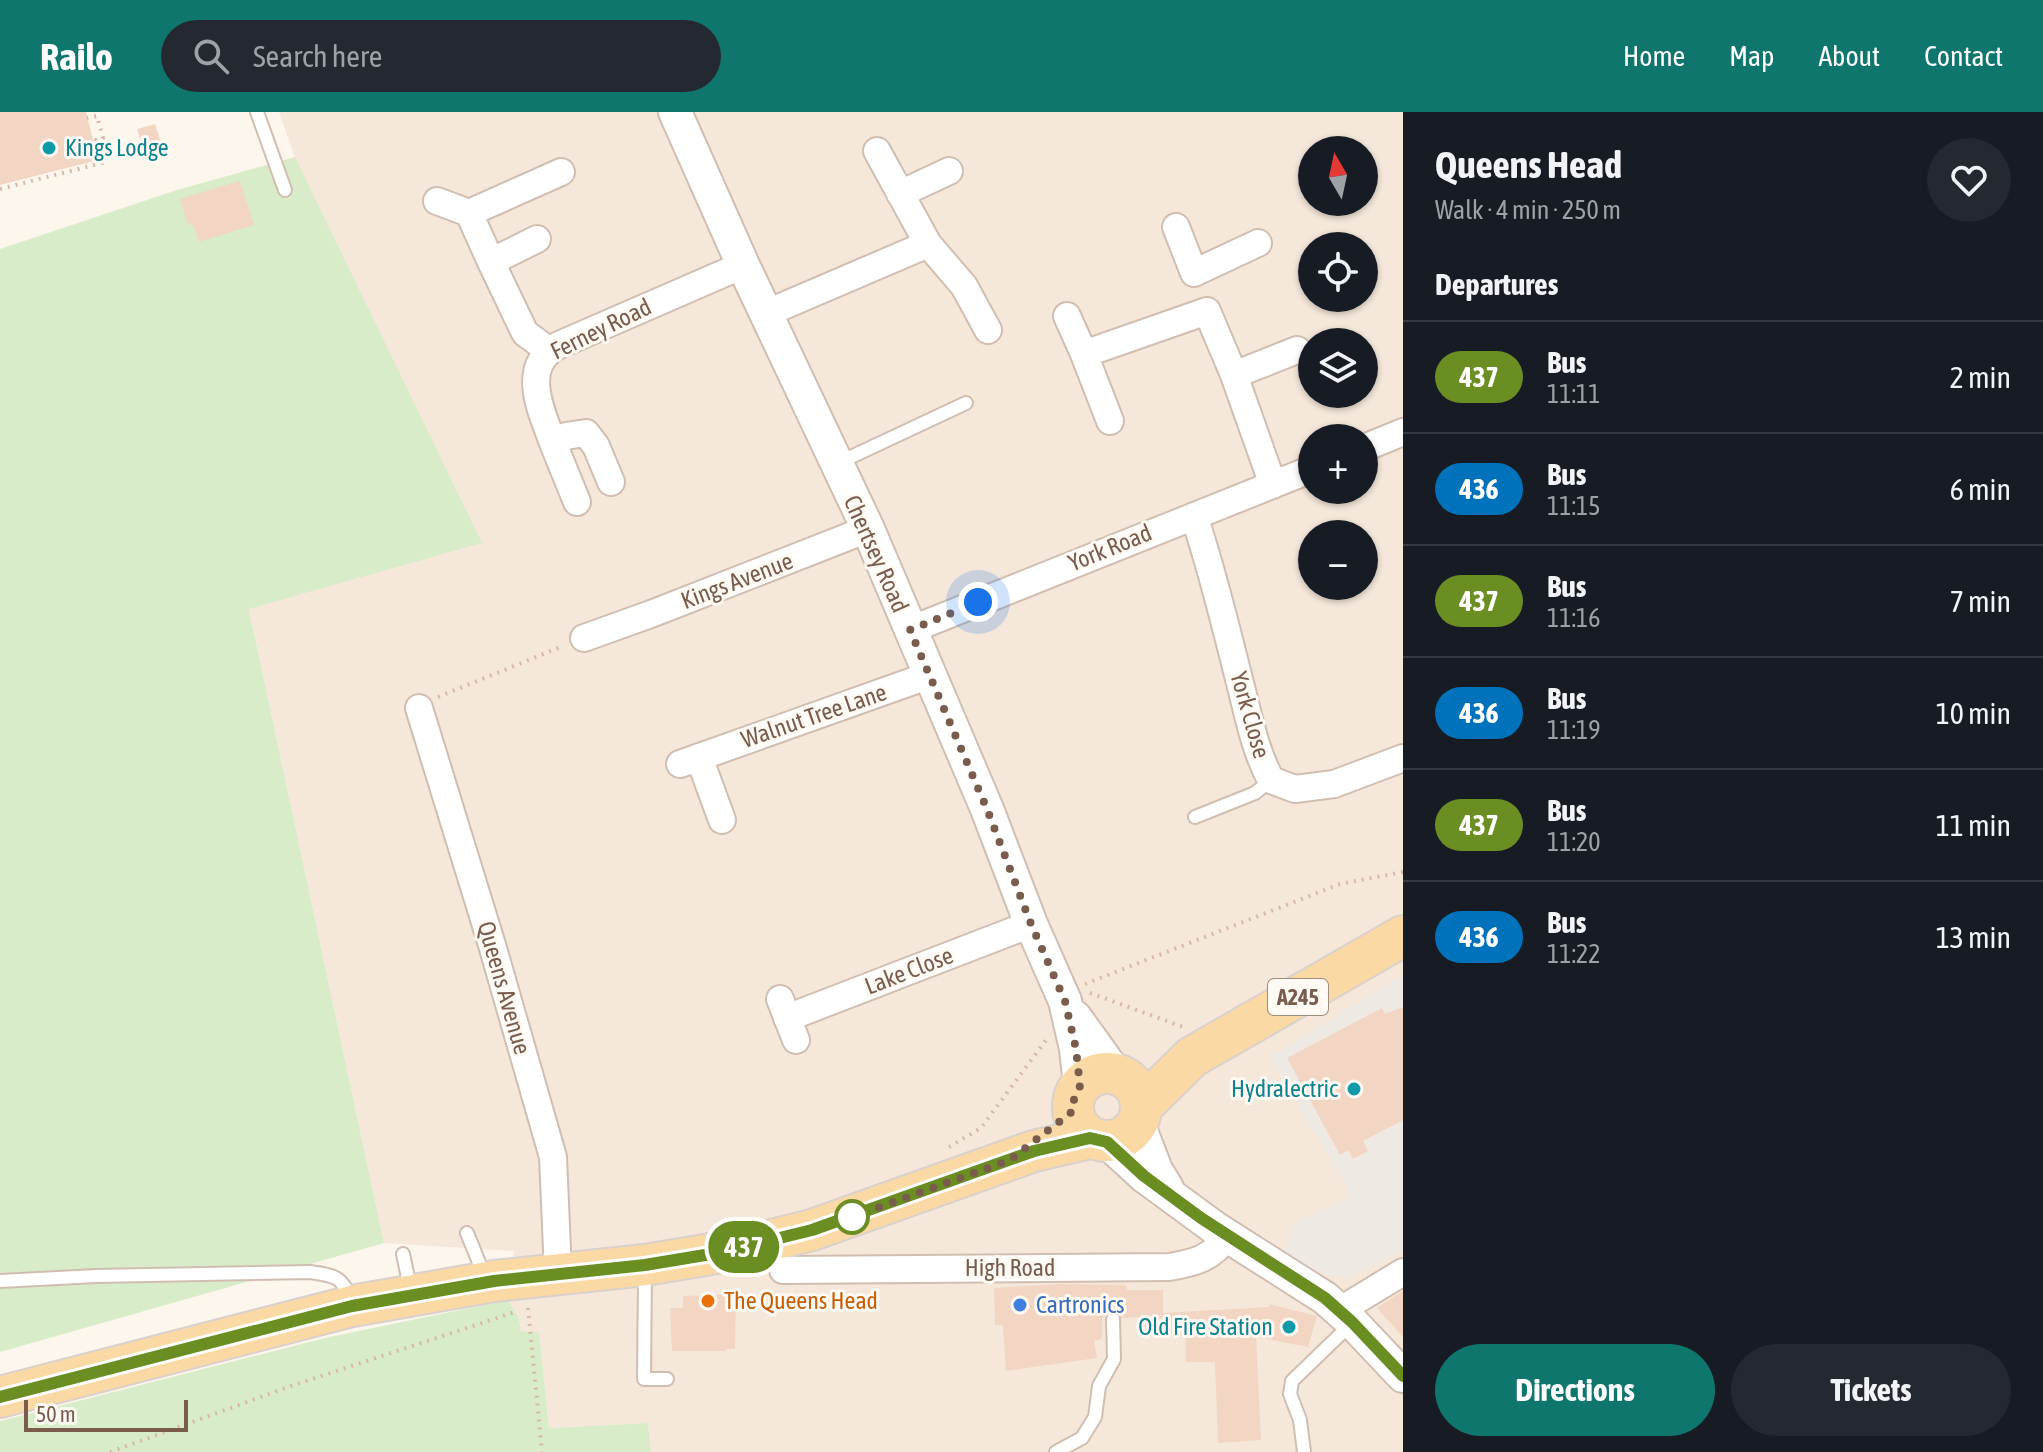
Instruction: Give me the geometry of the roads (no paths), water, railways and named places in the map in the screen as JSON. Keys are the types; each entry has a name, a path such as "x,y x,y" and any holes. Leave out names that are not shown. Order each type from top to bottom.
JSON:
{"main road":[{"name":"A245","path":"0,1397 352,1306 558,1273 645,1265 723,1252 812,1230 1010,1160 1109,1107 1193,1044 1403,936"}],"street":[{"name":"Chertsey Road","path":"675,112 835,465 868,529 1065,1001 1076,1049 1109,1107"},
{"path":"877,151 928,244 964,286 988,330"},
{"path":"900,194 949,171"},
{"path":"437,201 469,213 561,172"},
{"path":"469,213 525,333 548,350"},
{"path":"1176,227 1273,485"},
{"path":"491,262 537,239"},
{"path":"1194,273 1258,243"},
{"path":"767,313 928,244"},
{"name":"Ferney Road","path":"577,502 537,400 538,362 548,350 743,265"},
{"path":"1084,354 1207,311"},
{"path":"1067,316 1110,421"},
{"path":"1234,375 1297,350"},
{"path":"1378,442 1403,432"},
{"path":"553,443 566,436 586,433 596,446 611,482"},
{"name":"York Road","path":"910,630 1298,475"},
{"name":"York Close","path":"1194,516 1206,550 1252,728 1271,780 1295,789 1334,784 1403,758"},
{"name":"Kings Avenue","path":"596,625 868,529"},
{"name":"Walnut Tree Lane","path":"722,820 689,760 930,675"},
{"name":"Queens Avenue","path":"419,708 553,1157 558,1273"},
{"name":"Lake Close","path":"788,1019 1031,924"},
{"path":"1109,1107 1144,1176 1227,1236 1307,1285 1346,1316 1403,1376"},
{"name":"High Road","path":"783,1270 1112,1276 1190,1264 1211,1256 1227,1236"},
{"path":"1346,1316 1403,1272"}],"lane":[{"path":"257,112 285,190"},
{"path":"835,465 966,403"},
{"path":"1195,817 1255,793 1271,780"},
{"path":"467,1233 480,1265 483,1284"},
{"path":"403,1254 412,1295"},
{"path":"645,1265 644,1379 667,1379"},
{"path":"0,1281 310,1272 335,1276 342,1281 352,1306"},
{"path":"1304,1452 1300,1420 1290,1394 1292,1381 1346,1316"},
{"path":"1056,1452 1082,1438 1095,1417 1099,1386 1114,1359 1113,1319"}],"place":[{"name":"Kings Lodge","path":"49,148"},
{"name":"Hydralectric","path":"1354,1089"},
{"name":"The Queens Head","path":"708,1301"},
{"name":"Cartronics","path":"1020,1305"},
{"name":"Old Fire Station","path":"1289,1327"}]}
